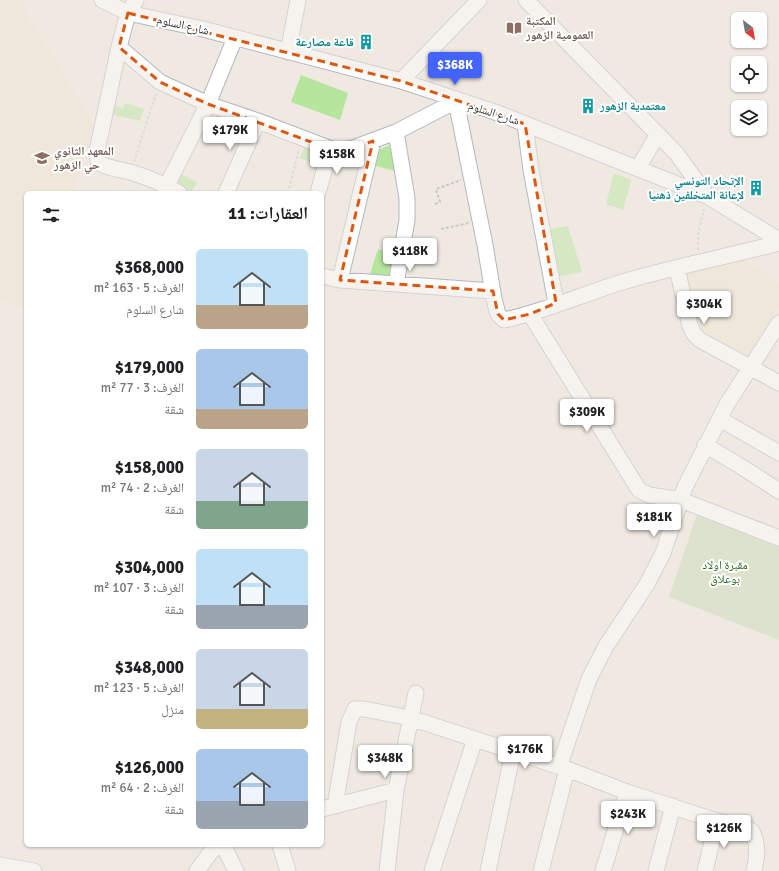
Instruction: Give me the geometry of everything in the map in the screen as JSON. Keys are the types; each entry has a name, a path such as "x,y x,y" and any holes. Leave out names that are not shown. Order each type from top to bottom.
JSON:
{"street":[{"name":"شارع السلوم","path":"102,0 128,13 235,38 401,81 525,124 707,196 779,242"},
{"path":"136,0 128,13 119,48 97,158 98,162 103,166 130,172 173,189 235,38"},
{"path":"288,52 298,0"},
{"path":"401,81 479,0"},
{"path":"526,0 678,154 707,196"},
{"path":"119,48 160,82 208,104 258,121 330,150 337,151 350,149 373,141 396,132 456,101 498,314 504,320 530,314 556,303 620,283 779,242"},
{"path":"227,191 258,121"},
{"path":"525,124 531,170 556,303"},
{"path":"396,132 407,198 407,220 396,284"},
{"path":"638,168 658,134"},
{"path":"340,280 373,141"},
{"path":"319,191 330,150"},
{"path":"677,268 690,326 694,334 700,340 779,383"},
{"path":"324,276 340,280 493,291"},
{"path":"530,314 639,490 649,495 680,500 779,538"},
{"path":"541,871 563,768 589,679 606,646 647,584 657,566 663,553 685,487 705,445 727,404 779,323"},
{"path":"720,419 779,453"},
{"path":"705,445 779,491"},
{"path":"386,871 396,790 416,693"},
{"path":"396,790 329,807 349,722 355,709 364,709 410,718 563,768 627,792 717,821 742,826 752,831 758,849 754,871"},
{"path":"432,871 475,739"},
{"path":"488,871 513,752"},
{"path":"603,871 627,792"},
{"path":"656,871 673,806"},
{"path":"705,871 717,821"},
{"path":"197,871 210,853 217,847"},
{"path":"224,847 236,871"},
{"path":"281,847 288,871"},
{"path":"0,865 34,871"}],"path":[{"path":"130,172 160,82"},
{"path":"288,191 301,138"},
{"path":"435,204 440,202 436,189 471,176"},
{"path":"697,264 698,234 707,196"},
{"path":"441,229 480,220"}],"highlighted area":[{"path":"128,13 401,81 525,124 556,303 530,314 504,320 498,314 493,291 340,280 373,141 350,149 330,149 208,104 160,82 119,47"}],"shaded area":[{"name":"المعهد الثانوي حي الزهور","path":"0,0 25,0 22,6 94,124 76,191 24,191 24,307 0,301"},
{"path":"743,259 779,284 779,307 746,358 697,332 682,274"}],"green space":[{"path":"301,75 348,93 340,120 291,102"},
{"path":"125,103 144,109 140,121 110,114 112,105 123,108"},
{"path":"390,145 395,171 372,165 376,151"},
{"path":"305,146 323,153 318,166 300,158"},
{"path":"178,173 197,182 192,191 182,191 171,185"},
{"path":"614,173 631,180 623,210 606,204"},
{"path":"568,226 582,272 554,277 545,230"},
{"path":"378,249 395,255 392,281 370,274"},
{"name":"مقبرة اولاد بوعلاق","path":"697,514 779,547 779,640 669,597"}],"place":[{"name":"المكتبة العمومية الزهور","path":"514,28"},
{"name":"قاعة مصارعة","path":"366,42"},
{"name":"معتمدية الزهور","path":"588,106"},
{"name":"المعهد الثانوي حي الزهور","path":"42,158"},
{"name":"الإتحاد التونسي لإعانة المتخلفين ذهنيا","path":"756,188"}]}
